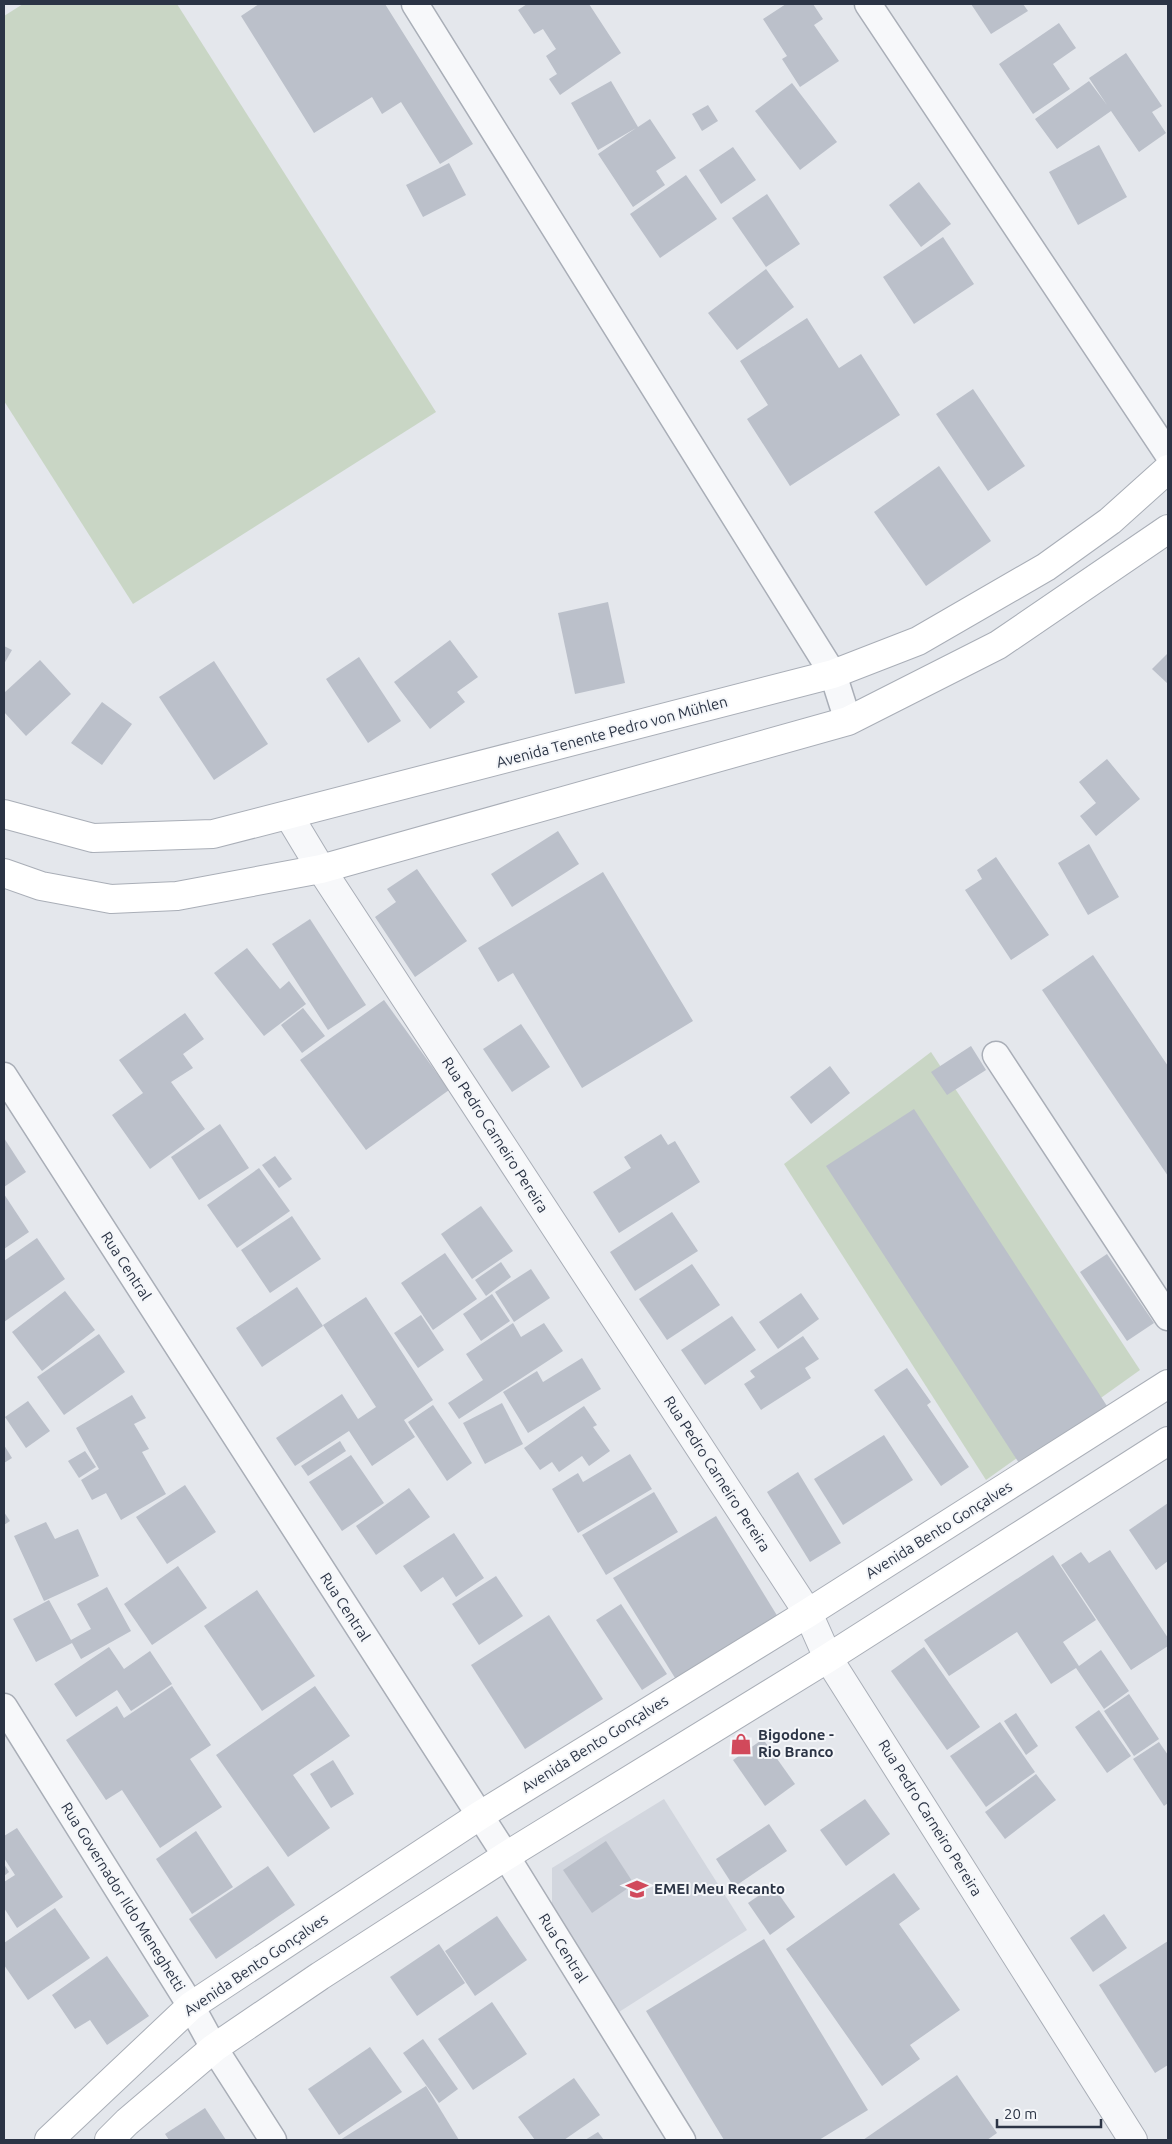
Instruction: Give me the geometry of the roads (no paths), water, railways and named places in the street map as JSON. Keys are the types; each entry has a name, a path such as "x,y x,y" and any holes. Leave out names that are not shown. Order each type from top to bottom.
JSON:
{"main road":[{"name":"Avenida Tenente Pedro von Mühlen","path":"4,814 93,838 213,834 289,816 833,674 918,641 1046,566 1110,521 1168,469"},
{"path":"4,873 41,886 112,899 177,896 321,869 848,721 998,646 1168,529"},
{"name":"Avenida Bento Gonçalves","path":"49,2140 191,2006 479,1816 808,1613 1168,1384"},
{"path":"109,2140 127,2122 214,2048 320,1976 506,1856 828,1658 1168,1442"}],"street":[{"path":"415,4 833,674 848,721"},
{"path":"868,4 1168,454"},
{"name":"Rua Pedro Carneiro Pereira","path":"289,816 321,869 808,1613 828,1658 1133,2140"},
{"path":"996,1054 1168,1317"},
{"name":"Rua Central","path":"4,1076 506,1856 682,2140"},
{"name":"Rua Governador Ildo Meneghetti","path":"4,1706 191,2006 214,2048 273,2140"}],"place":[{"name":"Bigodone - Rio Branco","path":"741,1744"},
{"name":"EMEI Meu Recanto","path":"637,1889"}]}
